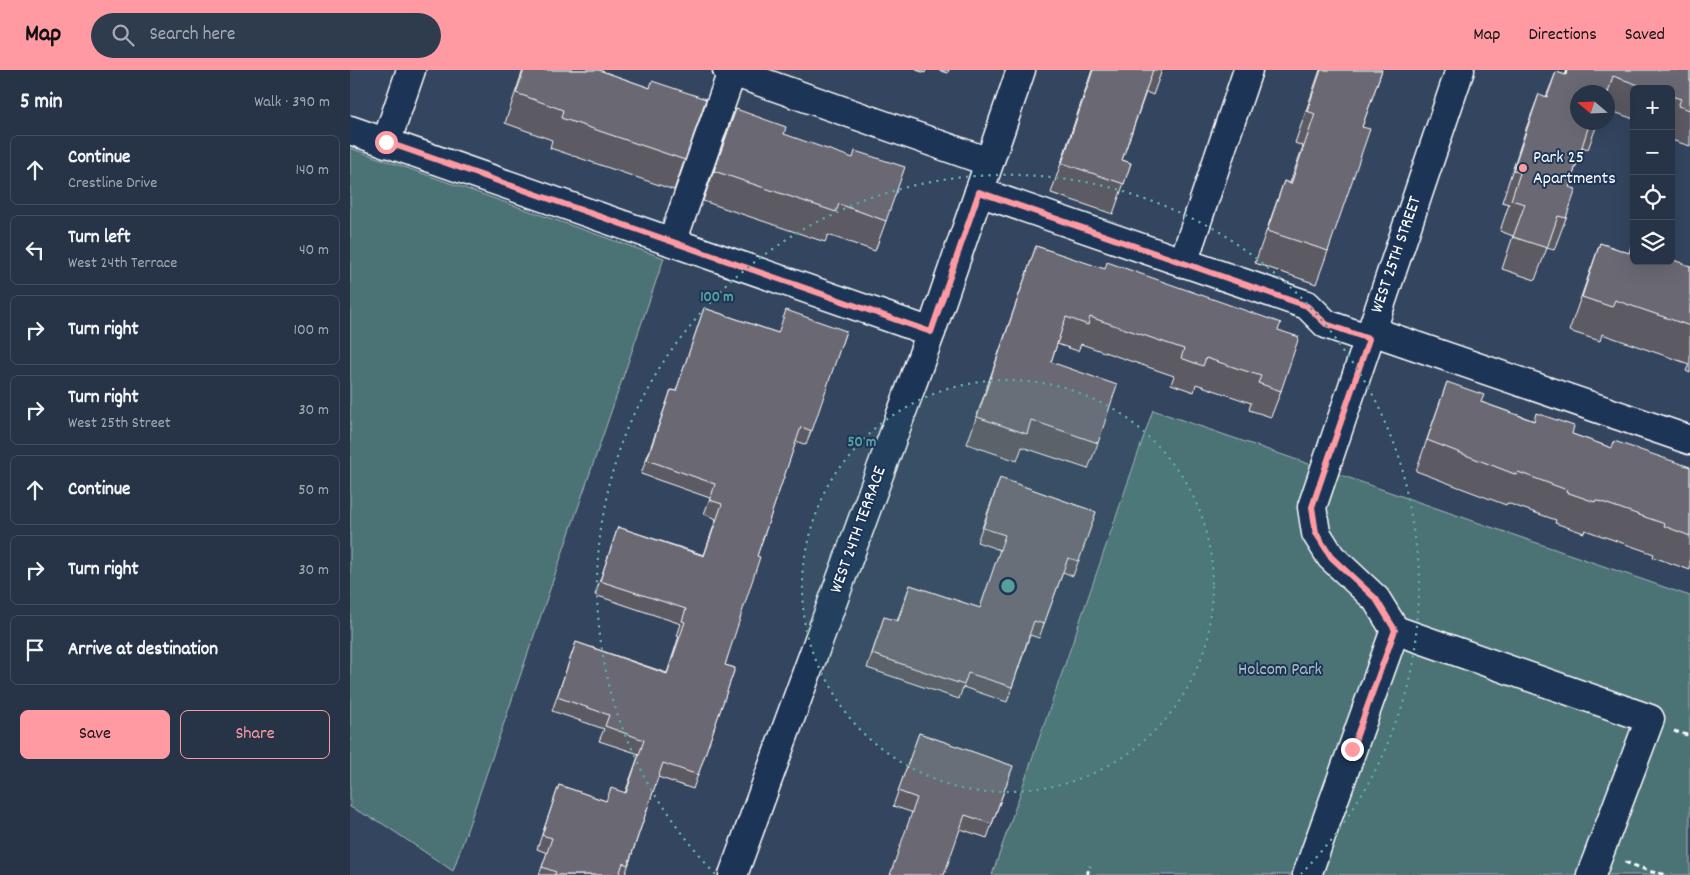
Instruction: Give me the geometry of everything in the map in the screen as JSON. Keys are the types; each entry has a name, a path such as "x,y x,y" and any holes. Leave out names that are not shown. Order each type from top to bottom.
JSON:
{"street":[{"path":"386,142 411,70"},
{"name":"WEST 24TH TERRACE","path":"733,875 931,332 1021,70"},
{"path":"1183,263 1248,70"},
{"name":"WEST 25TH STREET","path":"1395,630 1376,599 1331,557 1316,533 1312,507 1460,70"},
{"path":"672,242 729,71 989,162"},
{"path":"350,130 931,332"},
{"path":"979,192 1307,306 1326,324 1370,335 1690,440"},
{"path":"1307,875 1395,630 1650,719 1595,863"}],"path":[{"path":"1595,863 1668,875"},
{"path":"1086,875 1090,866"}],"green space":[{"path":"350,148 664,258 453,871 383,824 350,807"},
{"name":"Holcom Park","path":"1153,410 1690,596 1690,875 992,875"}],"building":[{"path":"524,70 599,70 650,88 652,81 706,99 685,160 561,118 563,110 516,93"},
{"path":"1093,70 1153,70 1122,160 1131,163 1124,184 1062,163"},
{"path":"1321,70 1382,70 1362,127 1370,129 1328,251 1267,231 1284,181 1291,184 1315,114 1307,111"},
{"path":"1567,70 1690,70 1690,110 1678,106 1681,99 1675,97 1675,85 1639,85 1613,76 1610,85 1570,85 1570,130 1587,130 1569,187 1576,189 1566,218 1558,216 1547,248 1513,237 1525,204 1511,200 1520,173 1513,170 1539,94 1547,97 1556,72 1566,75"},
{"path":"736,109 786,127 784,134 853,158 855,151 905,167 886,221 839,204 836,212 714,171"},
{"path":"1600,243 1629,253 1630,250 1630,265 1675,265 1675,260 1690,266 1690,326 1615,300 1612,307 1582,297"},
{"path":"1036,246 1105,269 1107,262 1281,323 1278,330 1299,337 1281,391 1258,383 1261,376 1206,358 1203,366 1181,358 1184,349 1090,317 1088,325 1066,317 1051,362 1117,385 1098,443 1031,420 1027,434 977,417"},
{"path":"704,308 778,333 786,310 846,331 812,431 801,427 757,556 760,557 725,665 735,668 698,775 663,763 628,865 623,863 619,875 554,875 556,872 542,867 552,838 542,835 559,785 606,801 611,788 626,793 644,740 605,726 609,715 557,697 576,642 667,674 685,622 682,621 686,609 600,581 618,527 704,556 722,504 710,500 715,484 647,460 671,390 676,391"},
{"path":"1447,382 1484,395 1481,402 1534,421 1536,413 1574,426 1572,434 1612,448 1614,441 1690,467 1690,536 1664,526 1665,524 1596,500 1595,502 1566,492 1567,490 1518,472 1517,475 1427,440"},
{"path":"1000,478 1096,512 1079,561 1068,558 1044,624 1034,621 1012,687 968,673 964,685 872,654 884,617 898,621 910,585 980,608 1005,535 983,528"},
{"path":"919,733 1013,766 992,824 965,815 944,875 890,875 917,798 898,791"}],"place":[{"name":"Park 25 Apartments","path":"1523,168"}],"route":[{"path":"386,142 931,332 979,192 1307,306 1326,324 1369,339 1312,507 1316,533 1331,557 1353,580 1376,599 1395,630 1352,749"}]}
